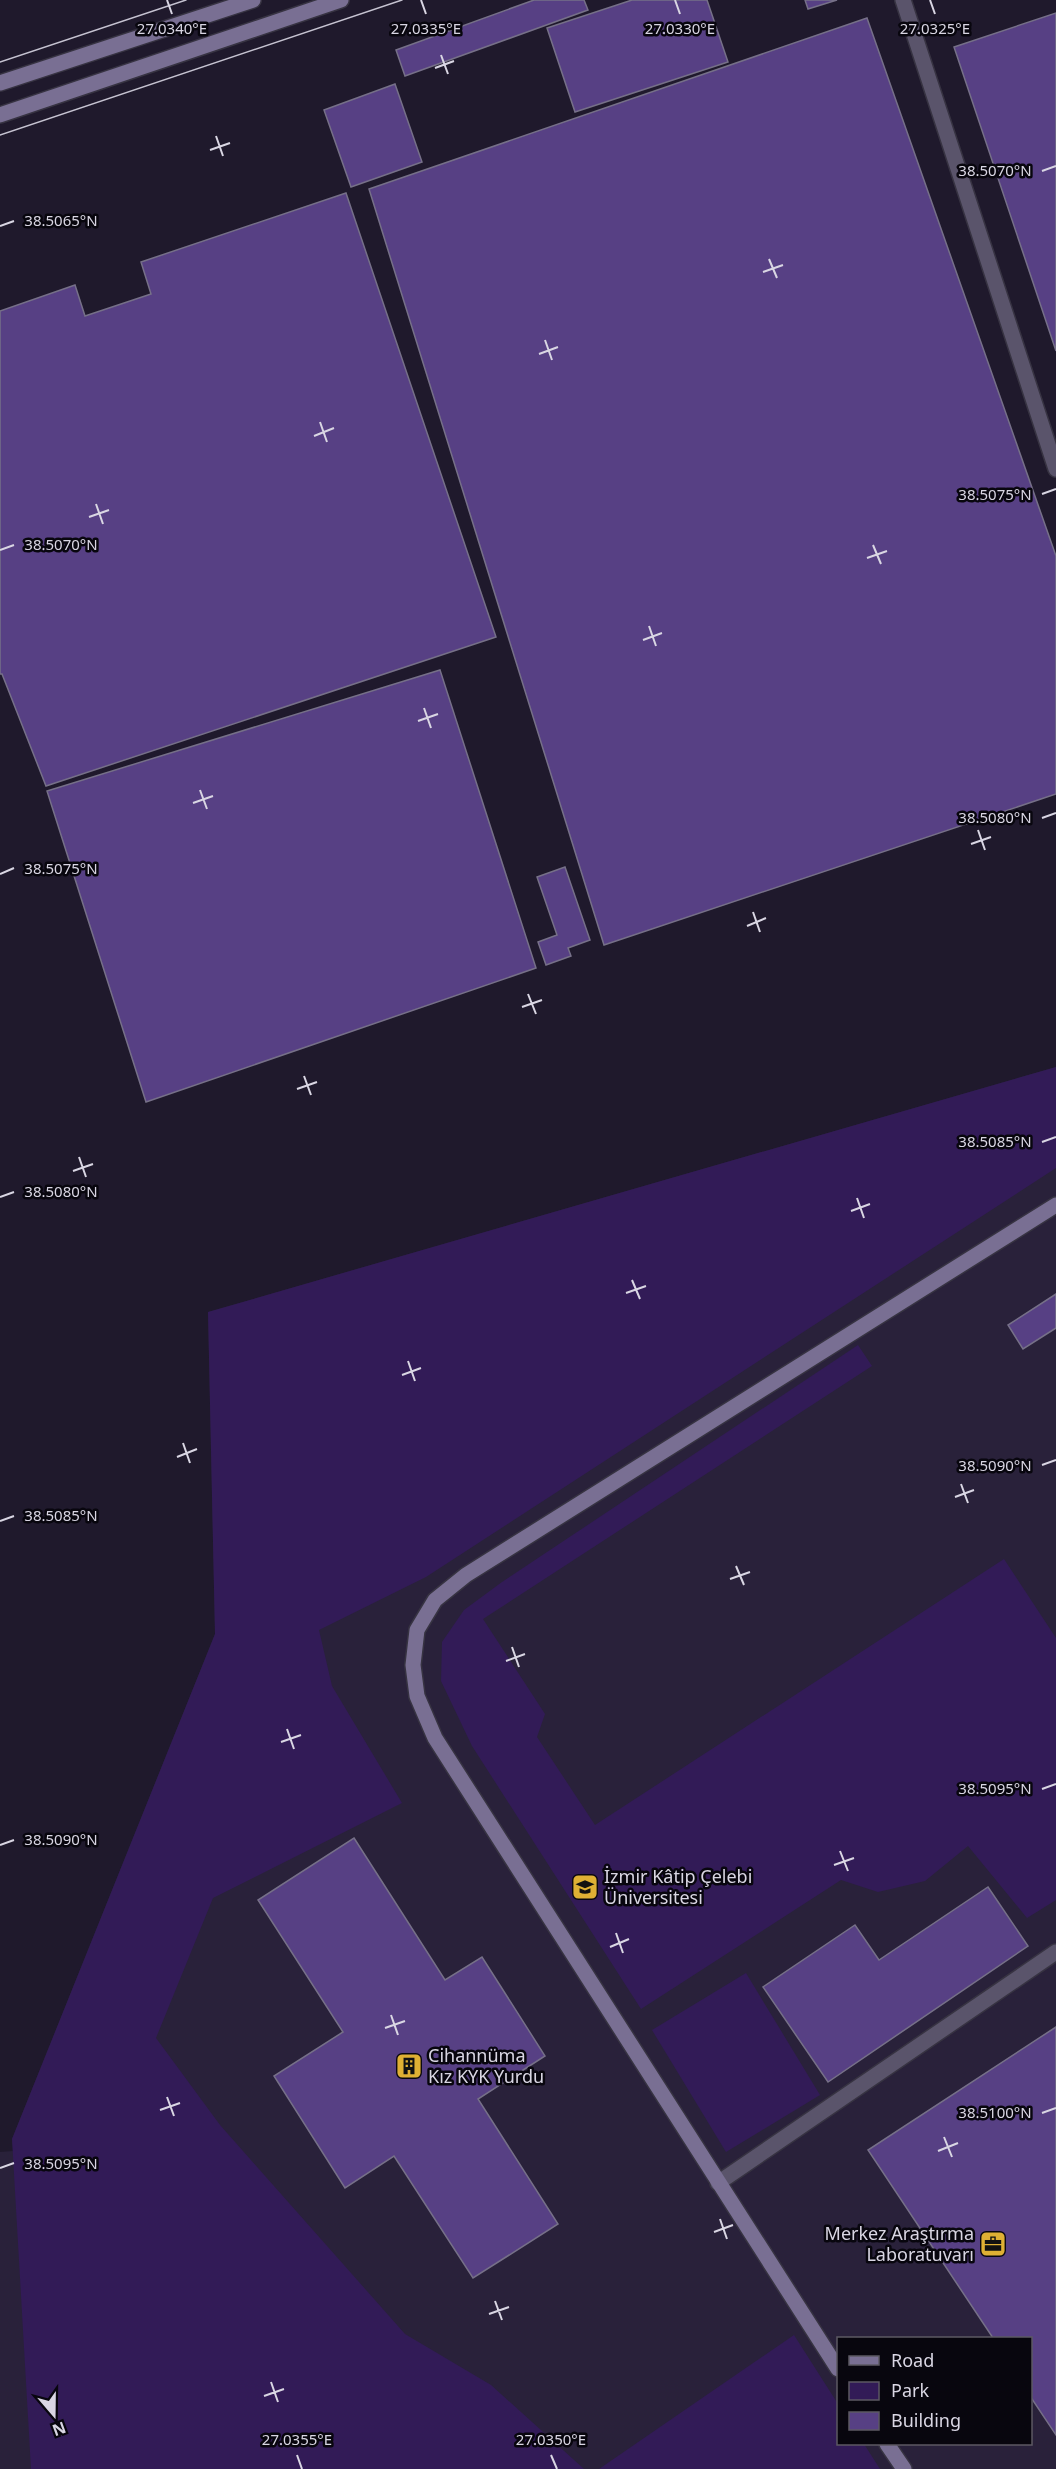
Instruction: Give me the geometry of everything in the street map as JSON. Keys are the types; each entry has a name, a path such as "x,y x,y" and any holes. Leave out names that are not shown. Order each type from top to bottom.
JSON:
{"street":[{"path":"0,83 253,0"},
{"path":"0,115 341,0"},
{"path":"837,2367 435,1738 417,1696 413,1665 417,1630 435,1600 466,1575 1056,1205"},
{"path":"888,2445 904,2469"}],"lane":[{"path":"903,0 1056,469"},
{"path":"718,2183 1056,1952"}],"shaded area":[{"name":"İzmir Kâtip Çelebi Üniversitesi","path":"1056,1067 1056,2469 0,2469 0,2152 13,2151 12,2139 215,1634 208,1312"}],"green space":[{"path":"1056,1067 1056,1168 426,1577 319,1630 332,1686 402,1803 213,1898 156,2038 220,2125 405,2334 491,2385 584,2469 31,2469 12,2139 215,1634 208,1312"},
{"path":"858,1345 872,1366 483,1619 545,1714 537,1737 595,1825 1004,1559 1056,1638 1056,1900 1027,1918 968,1846 925,1881 878,1892 841,1880 641,2009 472,1746 441,1681 442,1642 464,1610 502,1582"},
{"path":"746,1973 820,2095 726,2152 652,2030"},
{"path":"794,2335 837,2402 837,2445 865,2445 880,2469 599,2469"}],"building":[{"path":"534,0 584,0 588,10 405,76 396,50"},
{"path":"632,0 707,0 728,62 575,112 547,28"},
{"path":"805,0 837,0 808,9"},
{"path":"1056,13 1056,351 954,47"},
{"path":"867,18 1056,556 1056,794 604,945 369,189"},
{"path":"395,84 422,162 351,187 324,110"},
{"path":"346,193 496,637 46,786 2,674 0,674 0,311 75,285 85,316 151,294 141,262"},
{"path":"440,670 536,968 146,1102 47,791"},
{"path":"565,867 590,940 568,948 571,956 546,965 538,942 557,935 537,877"},
{"path":"1056,1294 1056,1328 1023,1349 1008,1325"},
{"name":"Cihannüma Kız KYK Yurdu","path":"354,1838 445,1980 482,1957 545,2056 478,2099 558,2224 473,2278 394,2156 345,2188 274,2076 343,2032 258,1900"},
{"path":"988,1887 1028,1946 828,2082 763,1987 855,1925 879,1960"},
{"name":"Merkez Araştırma Laboratuvarı","path":"1056,2027 1056,2435 1032,2399 1032,2337 992,2337 868,2150"}],"tram line":[{"path":"0,62 186,0"},
{"path":"0,135 402,0"}],"place":[{"name":"İzmir Kâtip Çelebi Üniversitesi","path":"585,1887"},
{"name":"Cihannüma Kız KYK Yurdu","path":"409,2066"},
{"name":"Merkez Araştırma Laboratuvarı","path":"993,2244"}]}
